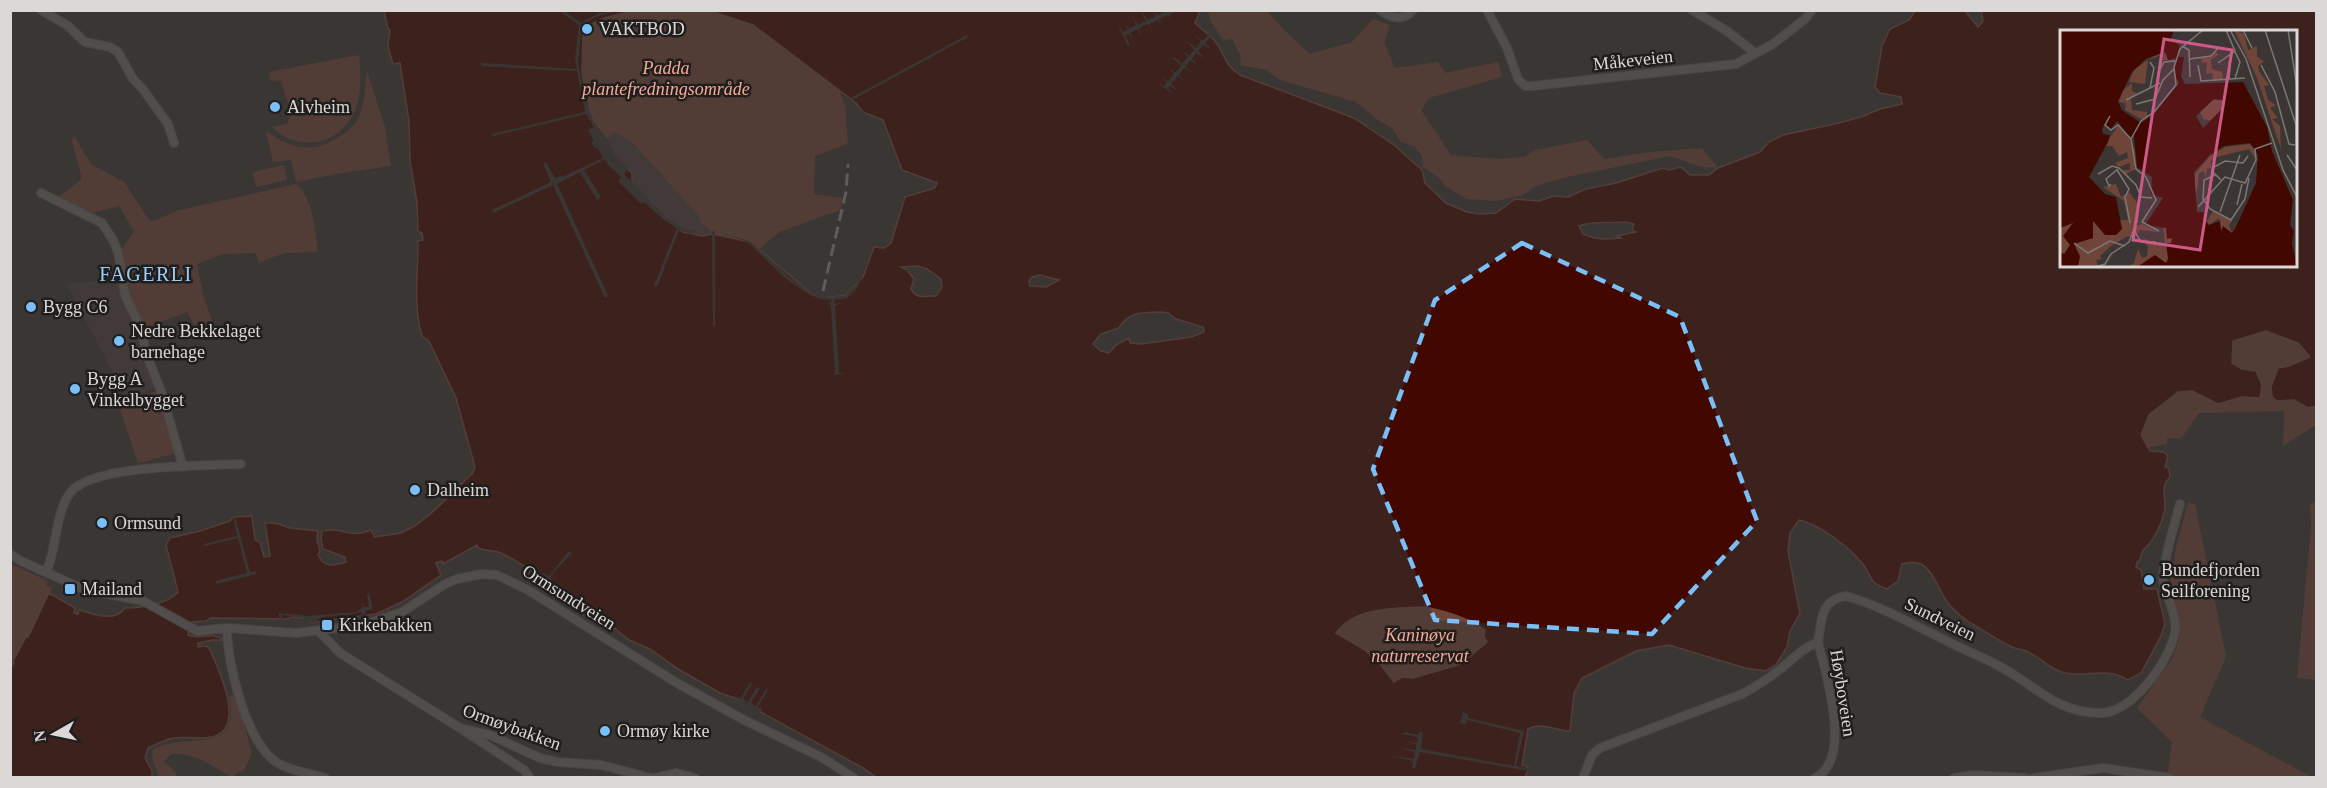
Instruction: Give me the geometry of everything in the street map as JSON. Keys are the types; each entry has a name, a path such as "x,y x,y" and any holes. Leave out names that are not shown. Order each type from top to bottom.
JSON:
{"street":[{"path":"41,10 68,26 85,42 115,49 133,79 168,124 174,143"},
{"path":"1380,10 1398,18 1408,16 1413,10"},
{"name":"Måkeveien","path":"1487,10 1507,48 1518,79 1525,86 1720,68 1736,64 1773,44 1805,19 1812,10"},
{"path":"1692,10 1727,31 1755,53"},
{"path":"41,194 102,223 113,240 118,252 125,295 141,331 183,467"},
{"path":"46,572 64,504 74,488 123,470 241,464"},
{"name":"Sundveien","path":"1818,642 1822,612 1830,602 1846,596 1895,615 1990,661 2063,706 2096,713 2114,711 2146,685 2167,653 2175,632 2163,576 2180,504"},
{"name":"Ormsundveien","path":"10,554 89,591 149,604 189,629 202,631 227,628 290,633 319,631 377,621 402,612 438,588 457,579 482,574 497,575 528,590 677,683 744,720 821,757 854,777"},
{"path":"227,628 228,645 242,706 253,735 269,756 277,762 325,777"},
{"name":"Ormøybakken","path":"319,631 340,653 460,728 490,735 540,758 558,762 600,765 653,777 676,773 695,777"},
{"path":"1582,777 1592,754 1600,748 1742,694 1775,674 1799,651 1818,642"},
{"name":"Høyboveien","path":"1815,777 1830,764 1836,737 1826,674 1818,642"},
{"path":"460,728 524,770 530,777"},
{"path":"2032,777 2103,768 2170,777"},
{"path":"1954,777 1972,775 2026,777"}],"highlighted area":[{"path":"1522,243 1680,317 1757,521 1652,634 1435,620 1373,469 1435,300"}],"shaded area":[{"path":"1981,10 2316,11 2316,406 2308,408 2294,400 2277,401 2272,397 2271,387 2278,368 2310,357 2298,343 2266,331 2233,341 2232,363 2242,369 2256,371 2262,385 2260,398 2242,397 2218,404 2192,391 2178,392 2149,415 2141,435 2150,451 2164,452 2168,456 2165,467 2169,468 2170,477 2166,481 2164,490 2165,508 2161,523 2153,539 2143,550 2136,567 2141,570 2144,589 2157,589 2165,623 2161,636 2141,673 2128,680 2104,673 2065,673 2054,669 2024,650 2001,642 1956,612 1946,600 1930,572 1919,563 1902,564 1898,581 1887,589 1880,586 1873,581 1862,563 1842,543 1815,526 1799,520 1790,533 1788,551 1800,614 1790,631 1787,647 1776,665 1766,671 1745,668 1669,645 1636,651 1582,678 1574,693 1570,731 1544,726 1528,729 1522,765 1529,768 1525,777 876,777 735,698 720,693 678,669 650,649 629,640 613,627 602,626 592,621 579,611 571,599 537,581 537,574 498,552 483,550 477,545 443,564 442,561 436,563 441,575 402,602 376,614 310,623 309,619 293,617 287,619 211,618 206,621 191,622 188,635 215,636 223,640 198,643 198,647 207,646 219,671 228,698 228,723 222,732 212,737 174,738 148,748 145,758 152,771 152,777 11,777 10,670 49,593 75,608 74,613 78,614 79,610 104,616 116,615 125,608 146,606 168,600 178,592 166,545 170,538 230,521 233,517 252,516 255,540 260,542 264,557 270,556 265,523 275,523 290,528 318,531 320,559 330,565 346,562 345,557 323,549 322,531 358,533 371,530 375,537 403,532 430,514 472,474 475,467 456,398 429,341 422,336 419,325 418,241 423,240 422,233 418,231 417,203 410,161 409,121 400,63 393,64 388,46 390,30 384,11 632,11 604,18 583,28 582,74 591,118 615,160 632,173 632,183 651,204 683,232 702,236 713,234 750,242 812,294 825,298 846,295 863,277 874,247 884,248 891,243 905,197 935,188 937,183 902,170 883,120 863,112 856,103 753,25 710,11 1200,11 1195,23 1214,40 1227,62 1240,75 1354,118 1394,145 1422,170 1425,183 1446,203 1467,212 1480,214 1496,213 1515,199 1539,201 1554,196 1568,197 1586,189 1616,183 1663,168 1669,170 1681,167 1690,175 1709,175 1718,168 1760,152 1769,142 1783,135 1839,123 1902,104 1901,97 1880,93 1875,87 1882,46 1890,29 1909,20 1915,11 1965,11 1978,27 1983,21","holes":["1590,223 1634,224 1632,230 1636,232 1617,236 1621,238 1599,239 1583,234 1579,226","917,266 927,269 941,279 942,287 936,296 922,297 916,295 911,289 914,279 907,270 901,267","1040,275 1059,280 1046,287 1030,286 1029,281 1032,277","1161,312 1203,327 1204,332 1191,337 1141,344 1130,343 1129,338 1116,345 1109,353 1101,351 1093,344 1101,334 1119,328 1127,318 1137,314","1425,607 1448,613 1479,626 1485,630 1484,637 1487,642 1461,664 1413,678 1402,677 1394,682 1365,650 1336,633 1344,624 1364,614"]},
{"path":"615,132 634,144 713,234 702,236 683,232 651,204 615,160 606,139"},
{"name":"Nedre Bekkelaget barnehage","path":"117,279 125,306 138,329 143,358 153,377 154,389 126,398 67,284"}],"green space":[{"name":"Padda plantefredningsområde","path":"608,10 710,11 729,16 753,25 839,90 845,105 848,144 815,156 814,194 843,198 840,210 779,232 759,249 747,243 713,234 702,225 699,217 634,144 615,132 606,139 591,118 578,63 580,37 583,26"},
{"path":"1208,11 1267,11 1310,54 1352,42 1373,19 1390,25 1384,43 1395,68 1438,62 1445,73 1498,62 1502,77 1429,98 1421,110 1451,155 1498,159 1524,157 1535,150 1587,140 1604,159 1650,152 1702,148 1718,168 1702,167 1670,156 1567,177 1536,186 1523,195 1496,201 1467,199 1446,187 1438,177 1423,167 1422,156 1415,147 1400,141 1392,128 1356,102 1280,80 1266,70 1240,65 1241,57 1232,39 1223,40 1210,20"},
{"path":"359,55 358,100 346,125 337,133 316,142 304,142 282,135 272,127 287,124 290,109 281,81 270,80 269,72"},
{"path":"367,71 385,127 391,166 296,182 291,160 273,162 266,131 284,142 302,147 329,143 350,128 359,117 364,100"},
{"path":"74,136 91,164 124,182 149,220 154,221 176,211 296,184 302,190 310,206 318,252 284,253 259,263 256,253 222,254 197,264 203,295 215,330 198,332 187,312 145,328 127,292 120,252 134,231 119,206 93,213 58,198 82,179 72,141"},
{"path":"284,165 287,180 256,187 253,172"},
{"path":"2316,278 2316,425 2283,446 2284,411 2199,413 2181,439 2167,438 2167,444 2150,447 2084,474 2100,375"},
{"path":"156,391 176,453 138,463 118,404"},
{"path":"2316,500 2316,680 2297,678 2311,526 2310,506"},
{"path":"2188,503 2195,504 2226,657 2200,717 2308,777 2167,777 2172,742 2137,708 2172,659 2179,640 2179,621 2169,588 2177,543"},
{"name":"Kaninøya naturreservat","path":"1393,542 1546,675 1301,687 1328,560"},
{"path":"11,564 48,581 46,585 52,588 11,669"},
{"path":"235,694 252,753 244,770 231,777 195,757 171,754 164,762 173,769 178,777 159,777 152,751 165,745 219,736 227,729 231,716 229,696"}],"pier":[{"path":"560,11 564,11 581,23 599,13 617,11 595,17 587,22 581,32 578,63 586,102 594,122 610,143 614,154 628,168 624,174 667,218 684,229 697,232 691,234 679,230 657,287 654,286 677,228 644,202 641,204 618,181 621,177 605,159 584,170 601,197 597,200 580,172 557,184 608,296 605,298 553,185 493,213 492,210 551,182 543,163 546,162 555,178 603,158 591,142 594,141 588,130 594,127 586,114 493,136 492,134 585,112 577,71 481,66 482,63 577,69 575,59 579,25"},
{"path":"1141,11 1148,20 1156,16 1153,11 1158,15 1166,11 1177,11 1169,15 1173,24 1168,15 1159,19 1164,29 1158,20 1149,24 1153,34 1148,24 1139,28 1143,39 1138,29 1130,33 1134,43 1129,34 1125,35 1130,45 1128,46 1117,23 1123,32 1128,30 1123,20 1129,29 1136,25 1133,16 1138,25 1146,21"},
{"path":"1194,34 1203,41 1209,34 1211,36 1205,43 1213,50 1203,45 1198,51 1205,59 1196,53 1192,59 1199,67 1190,60 1185,67 1194,74 1184,68 1179,75 1186,83 1178,76 1171,84 1179,92 1170,86 1168,88 1175,96 1155,80 1164,86 1167,82 1160,75 1168,81 1174,74 1167,66 1175,73 1181,66 1173,58 1182,64 1188,57 1180,49 1189,56 1194,50 1187,41 1196,48 1201,41"},
{"path":"967,35 968,37 856,98 847,100"},
{"path":"712,231 715,231 715,326 713,326"},
{"path":"719,232 750,241 790,278 811,293 824,297 846,296 848,292 850,293 856,286 863,267 861,280 855,291 847,298 834,300 835,304 842,303 835,306 839,373 845,374 829,375 835,374 831,306 829,304 832,300 820,299 808,294 785,278 748,242"},
{"path":"233,517 236,520 250,572 256,571 256,574 216,584 216,581 247,573 238,538 205,546 204,544 237,536"},
{"path":"569,551 572,553 550,577 552,579 546,589 537,585 543,573 549,576"},
{"path":"369,593 373,609 365,611 363,617 361,612 348,615 348,619 346,615 322,617 317,622 310,623 309,620 303,621 303,618 282,615 282,619 279,619 279,613 309,616 356,612 363,607 360,599 364,607 369,607 367,594"},
{"path":"750,682 752,684 743,699 748,702 757,687 760,688 751,703 756,706 766,689 768,690 758,707 762,709 760,714 736,703"},
{"path":"1463,712 1468,714 1468,718 1524,731 1516,766 1529,769 1529,771 1420,752 1415,768 1412,768 1413,761 1388,755 1414,759 1415,752 1399,748 1416,750 1416,744 1401,741 1417,743 1418,737 1403,734 1404,732 1418,735 1419,732 1423,732 1421,749 1514,766 1520,733 1467,720 1466,724 1460,723"}],"railway":[{"path":"823,291 846,192 848,164"}],"place":[{"name":"VAKTBOD","path":"587,29"},
{"name":"Alvheim","path":"275,107"},
{"name":"Bygg C6","path":"31,307"},
{"name":"Nedre Bekkelaget barnehage","path":"119,341"},
{"name":"Bygg A Vinkelbygget","path":"75,389"},
{"name":"Dalheim","path":"415,490"},
{"name":"Ormsund","path":"102,523"},
{"name":"Bundefjorden Seilforening","path":"2149,580"},
{"name":"Mailand","path":"70,589"},
{"name":"Kirkebakken","path":"327,625"},
{"name":"Ormøy kirke","path":"605,731"}],"district":[{"name":"FAGERLI","path":"146,274"}]}
